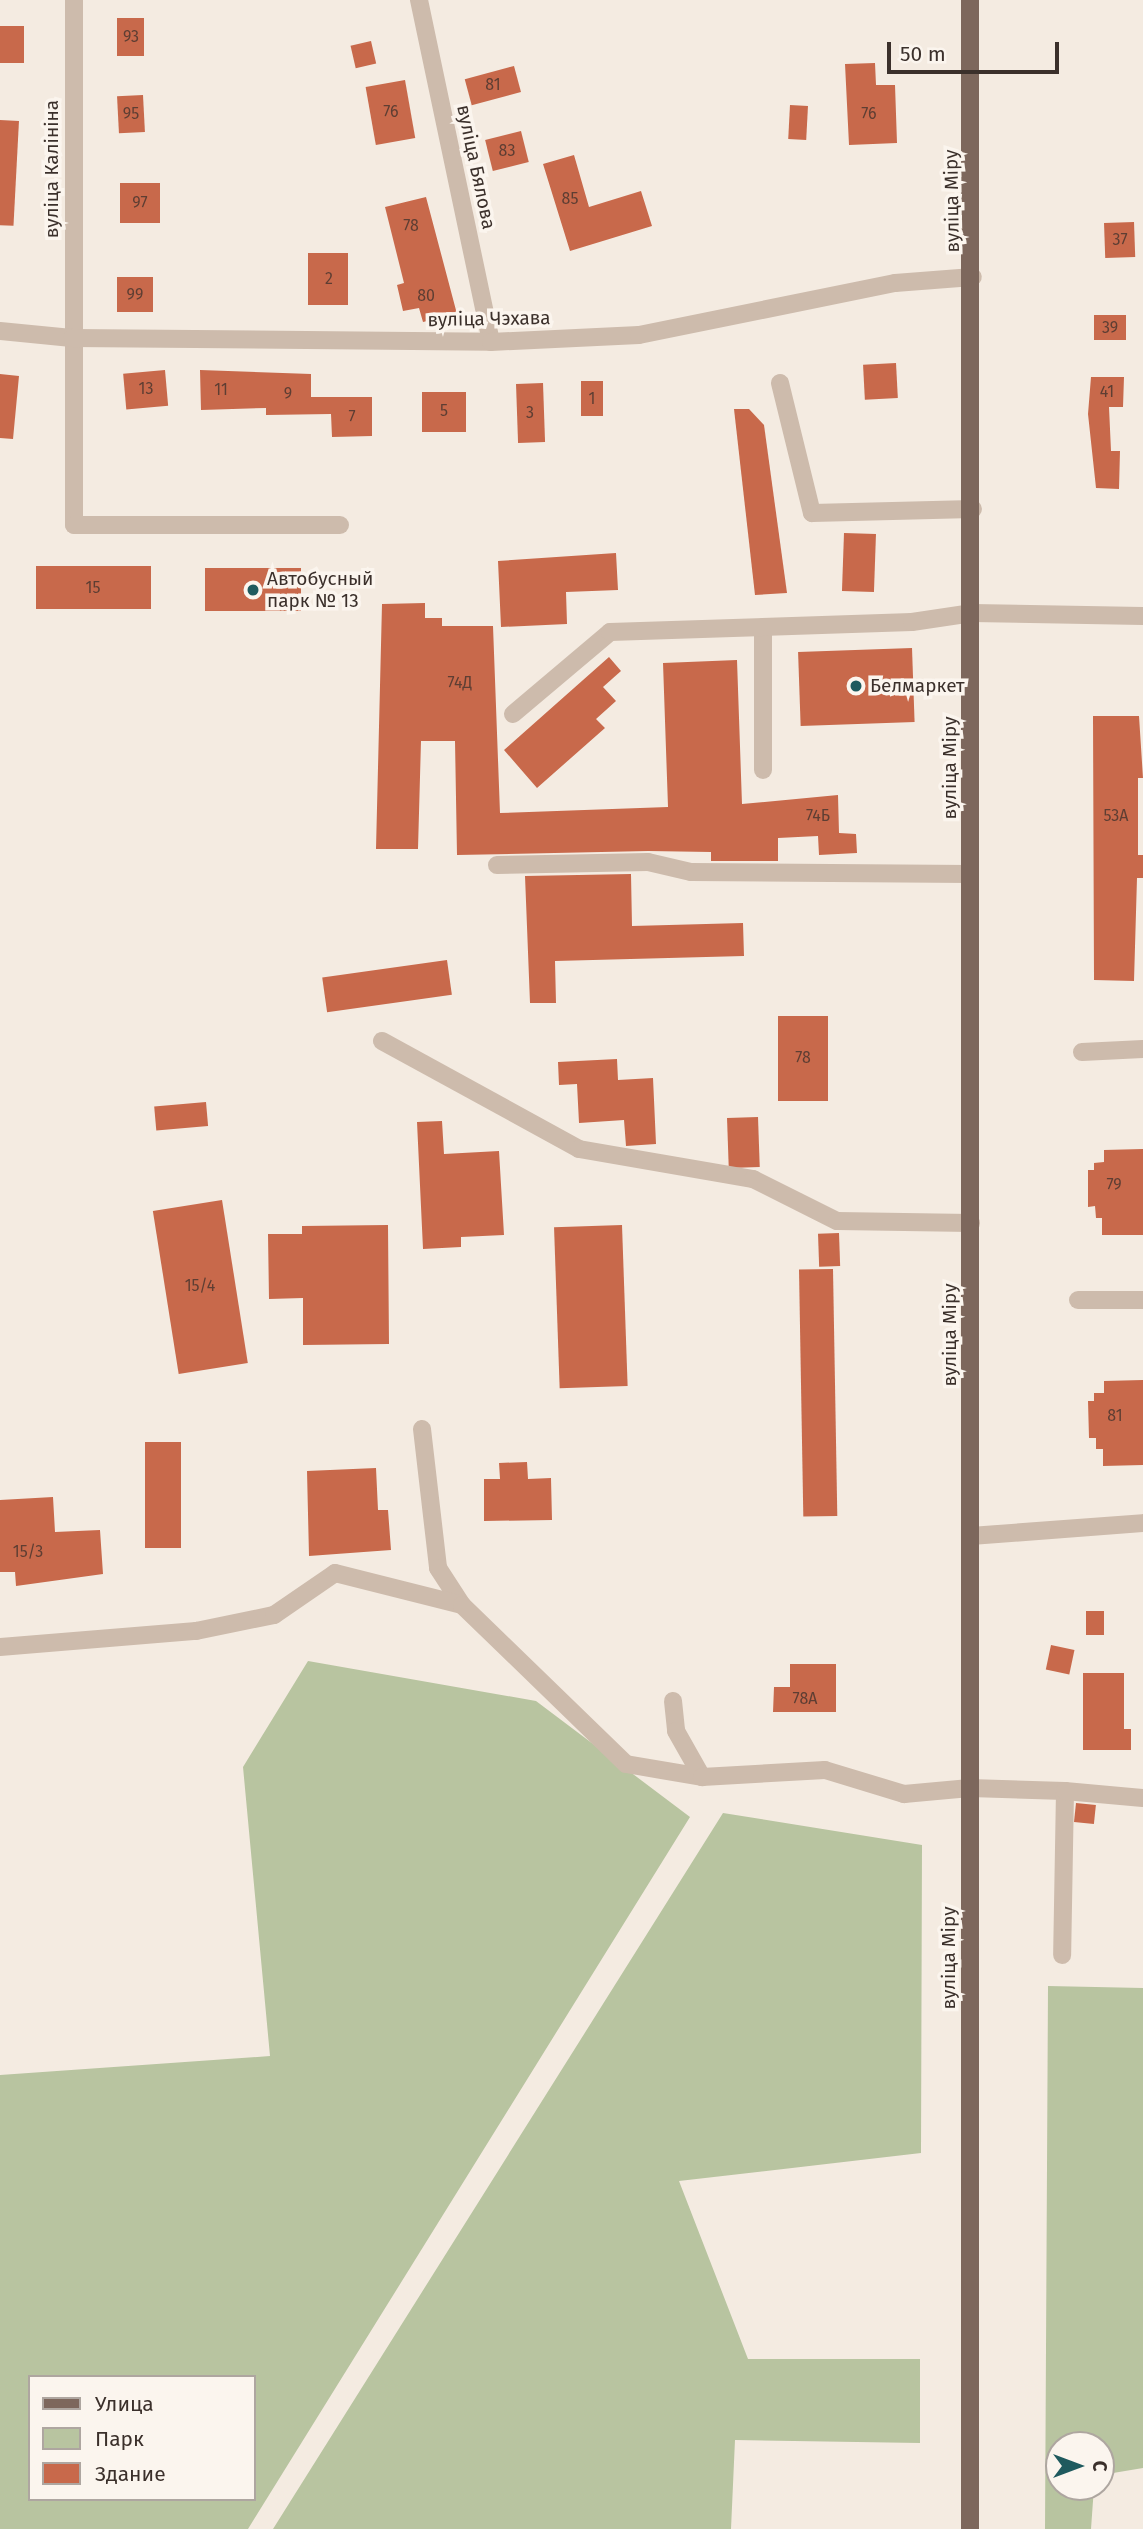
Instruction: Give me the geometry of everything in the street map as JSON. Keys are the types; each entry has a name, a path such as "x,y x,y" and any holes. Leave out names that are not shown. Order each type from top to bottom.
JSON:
{"main road":[{"name":"вуліца Міру","path":"970,0 973,277 970,874 970,2529"}],"street":[{"name":"вуліца Калініна","path":"74,0 72,338 75,525 340,525"},
{"name":"вуліца Бялова","path":"419,0 491,342"},
{"name":"вуліца Чэхава","path":"0,331 72,338 491,342 639,335 895,283 973,277"},
{"path":"780,383 812,513 973,509"},
{"path":"513,715 610,632 912,622 972,614 1143,616"},
{"path":"763,627 763,770"},
{"path":"497,865 648,862 691,872 970,874"},
{"path":"382,1041 579,1149 753,1179 837,1221 971,1223"},
{"path":"1082,1052 1143,1049"},
{"path":"1078,1300 1143,1300"},
{"path":"422,1429 438,1567 461,1605 626,1764 702,1777 825,1770 904,1794 970,1788 1065,1791 1143,1798"},
{"path":"971,1536 1143,1523"},
{"path":"0,1647 196,1630 274,1615 335,1573 461,1605"},
{"path":"674,1701 676,1731 702,1777"},
{"path":"1062,1955 1065,1791"}],"green space":[{"path":"308,1661 536,1701 690,1817 248,2529 0,2529 0,2075 270,2056 243,1767"},
{"path":"723,1813 922,1845 921,2153 679,2181 748,2359 920,2359 920,2443 735,2440 731,2529 273,2529"},
{"path":"1048,1986 1143,1988 1143,2468 1115,2473 1115,2431 1046,2431"},
{"path":"1045,2501 1093,2501 1091,2529 1045,2529"}],"building":[{"path":"117,18 144,18 144,56 117,56"},
{"path":"0,26 24,26 24,63 0,63"},
{"path":"371,41 376,63 356,68 351,46"},
{"path":"875,63 876,85 895,85 897,143 849,145 845,64"},
{"path":"514,66 521,92 472,105 465,79"},
{"path":"405,80 415,138 376,145 366,87"},
{"path":"143,95 145,132 119,133 117,96"},
{"path":"790,105 808,106 806,140 788,139"},
{"path":"0,120 19,121 13,226 0,225"},
{"path":"521,131 529,162 493,171 485,140"},
{"path":"574,155 589,207 641,191 652,226 570,251 543,164"},
{"path":"120,183 160,183 160,223 120,223"},
{"path":"426,197 457,314 423,322 419,308 403,311 397,285 404,283 385,207"},
{"path":"1134,222 1135,257 1105,258 1104,223"},
{"path":"308,253 348,253 348,305 308,305"},
{"path":"117,277 153,277 153,312 117,312"},
{"path":"1094,315 1126,315 1126,340 1094,340"},
{"path":"896,363 898,398 865,400 863,365"},
{"path":"165,370 168,406 126,410 123,374"},
{"path":"200,370 311,374 311,397 372,397 372,436 332,437 331,414 266,415 266,408 201,410"},
{"path":"0,374 19,376 13,439 0,438"},
{"path":"1091,377 1124,377 1123,407 1109,407 1111,451 1120,451 1119,489 1096,488 1088,414"},
{"path":"581,381 603,381 603,416 581,416"},
{"path":"543,383 545,442 518,443 516,384"},
{"path":"422,392 466,392 466,432 422,432"},
{"path":"734,409 749,409 764,425 787,593 755,595"},
{"path":"844,533 876,534 874,592 842,591"},
{"path":"616,553 618,590 566,592 567,624 501,627 498,561"},
{"path":"36,566 151,566 151,609 36,609"},
{"name":"Автобусный парк № 13","path":"205,568 301,568 301,611 205,611"},
{"path":"425,603 425,618 442,618 442,626 493,626 500,813 668,807 663,663 737,660 742,804 838,795 839,833 856,834 857,853 819,855 818,836 778,838 778,861 711,861 711,852 457,855 455,741 421,741 418,849 376,849 382,604"},
{"name":"Белмаркет","path":"912,648 915,722 801,726 798,652"},
{"path":"609,657 621,671 603,687 616,701 596,719 605,728 537,788 504,750"},
{"path":"1093,716 1139,716 1143,778 1138,778 1138,855 1143,855 1143,878 1137,878 1134,981 1094,980"},
{"path":"631,874 632,926 743,923 744,956 555,961 556,1003 530,1003 525,876"},
{"path":"447,960 452,995 327,1012 322,978"},
{"path":"778,1016 828,1016 828,1101 778,1101"},
{"path":"617,1059 618,1080 653,1078 656,1144 626,1146 624,1120 579,1123 577,1084 559,1085 558,1062"},
{"path":"206,1102 208,1126 156,1130 154,1107"},
{"path":"758,1117 760,1167 729,1168 727,1118"},
{"path":"442,1121 444,1154 499,1151 504,1235 461,1237 461,1247 423,1249 417,1122"},
{"path":"1143,1149 1143,1235 1102,1235 1102,1218 1096,1218 1095,1206 1088,1207 1088,1170 1094,1170 1094,1163 1104,1162 1104,1150"},
{"path":"222,1200 248,1363 179,1374 153,1211"},
{"path":"388,1225 389,1344 303,1345 303,1298 269,1299 268,1234 302,1234 302,1226"},
{"path":"622,1225 628,1386 560,1388 554,1227"},
{"path":"839,1233 840,1266 819,1267 818,1234"},
{"path":"833,1269 837,1516 803,1517 799,1270"},
{"path":"1143,1380 1143,1465 1103,1466 1103,1449 1096,1449 1096,1438 1089,1438 1088,1401 1094,1401 1094,1393 1104,1393 1104,1381"},
{"path":"145,1442 181,1442 181,1548 145,1548"},
{"path":"527,1462 528,1479 551,1478 552,1520 484,1521 484,1479 500,1479 499,1463"},
{"path":"376,1468 378,1510 388,1510 391,1550 309,1556 307,1471"},
{"path":"53,1497 55,1532 100,1530 103,1574 16,1586 15,1572 0,1572 0,1500"},
{"path":"1086,1611 1104,1611 1104,1635 1086,1635"},
{"path":"1051,1645 1074,1650 1069,1674 1046,1669"},
{"path":"790,1664 836,1664 836,1712 773,1712 774,1687 790,1687"},
{"path":"1083,1673 1124,1673 1124,1729 1131,1729 1131,1750 1083,1750"},
{"path":"1076,1803 1096,1805 1094,1824 1074,1822"}],"place":[{"name":"Автобусный парк № 13","path":"253,590"},
{"name":"Белмаркет","path":"856,686"}]}
